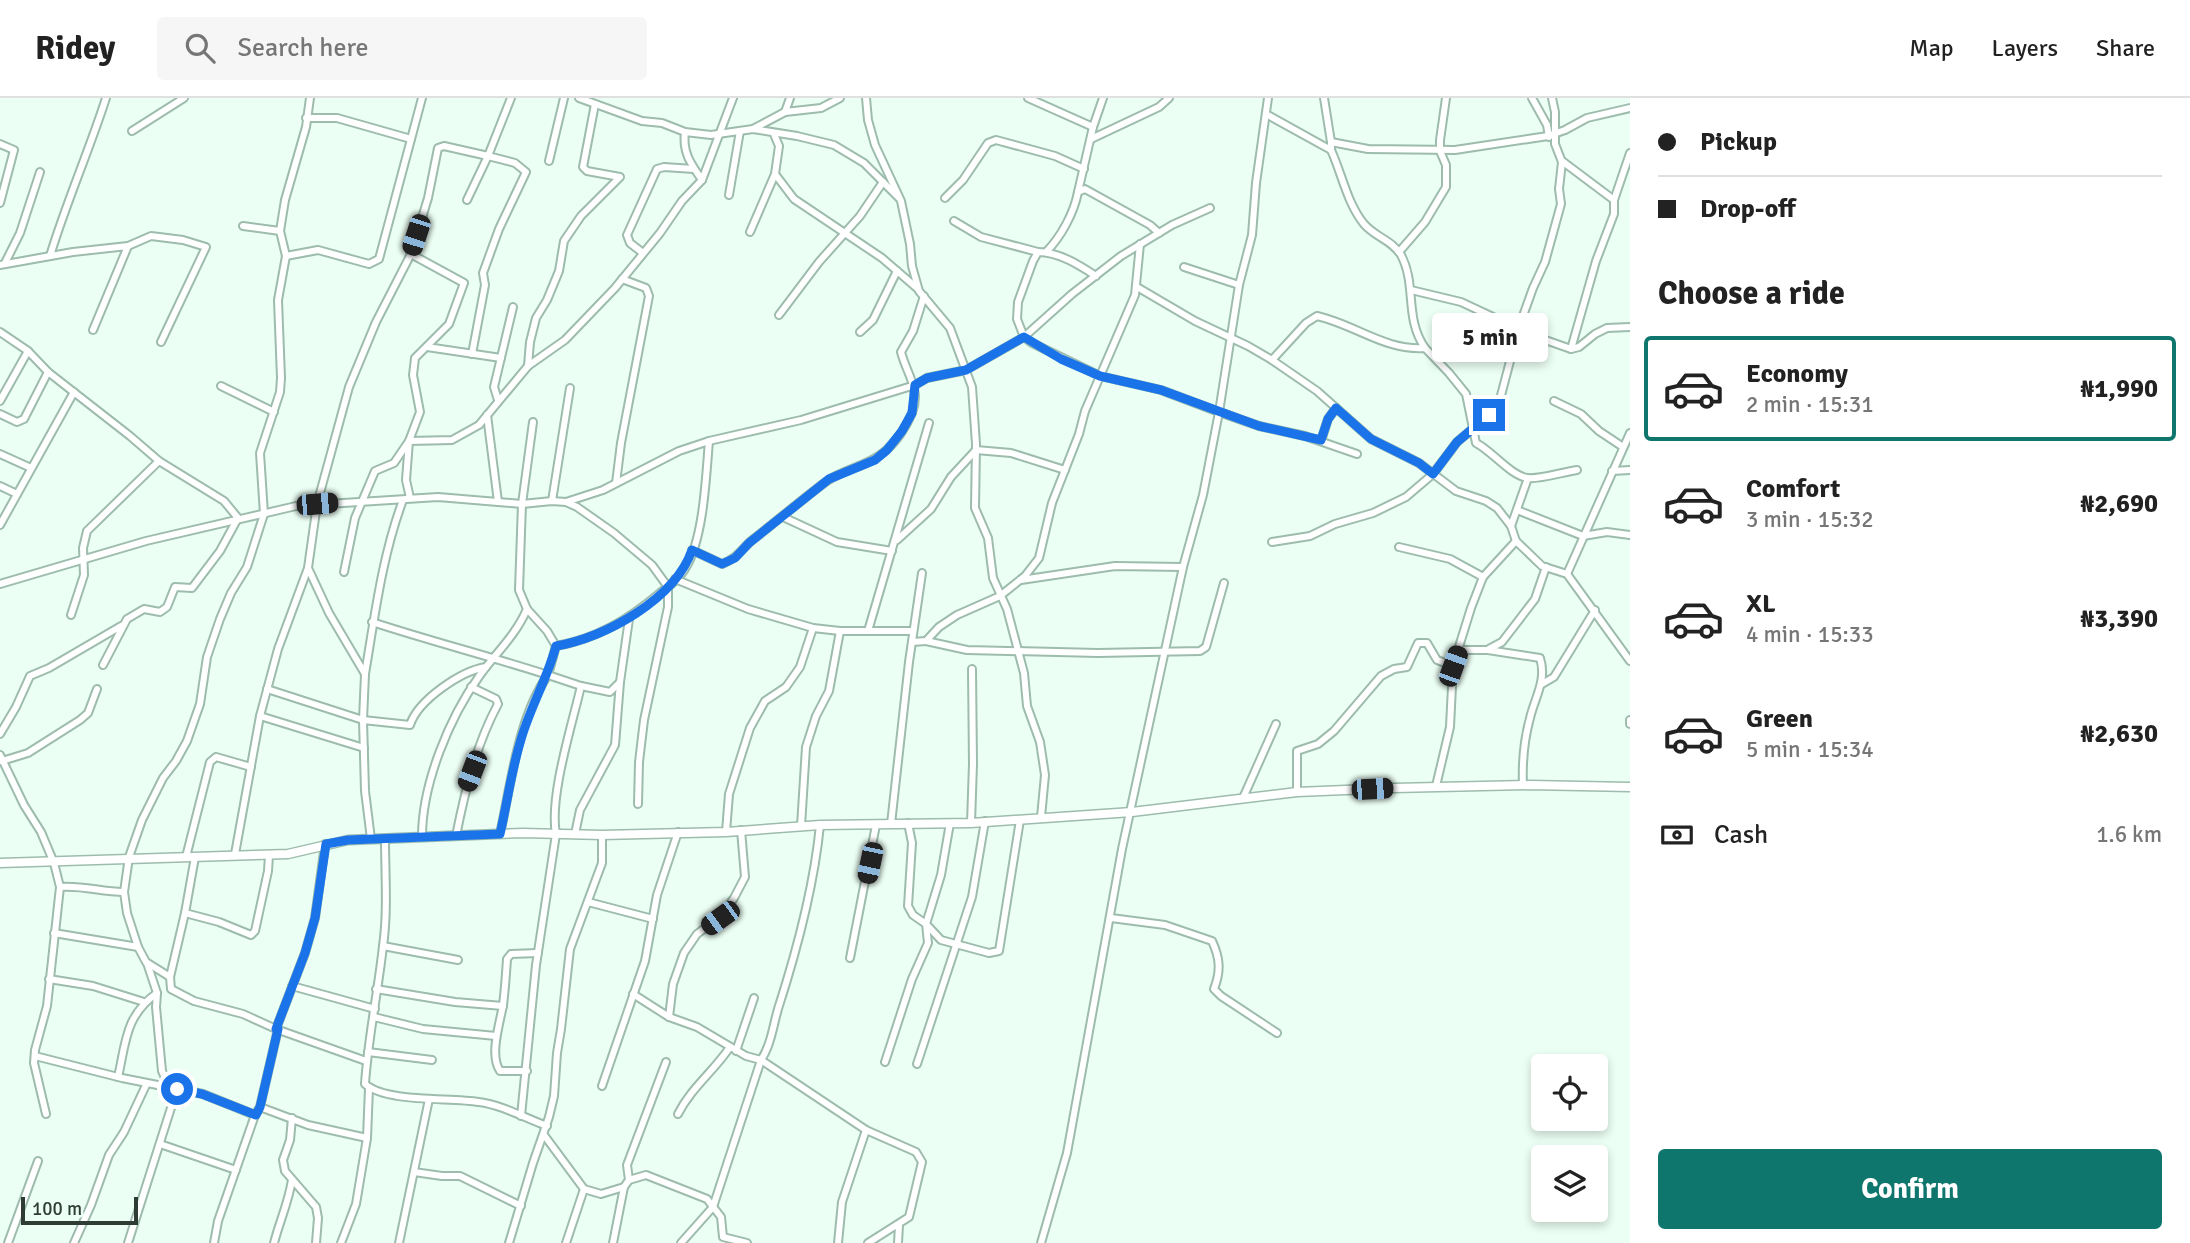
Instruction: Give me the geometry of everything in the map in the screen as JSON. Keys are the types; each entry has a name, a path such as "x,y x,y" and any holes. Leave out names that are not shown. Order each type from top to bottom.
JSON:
{"street":[{"path":"50,257 66,204 106,98"},
{"path":"132,131 184,98"},
{"path":"177,1089 166,1080 162,1071 157,993 138,947 127,913 124,892 129,857 142,820 163,778 187,741 200,704 207,657 231,593 247,567 264,514 260,453 274,412 281,378 278,300 286,256 280,231 310,98"},
{"path":"286,256 318,250 369,264 379,259 422,98"},
{"path":"467,200 511,98"},
{"path":"549,161 564,98"},
{"path":"579,98 642,121 662,123 685,132 711,135 753,129 785,111 821,108 840,98"},
{"path":"409,441 452,440 479,425 528,366 565,340 622,279 682,201 702,180 733,98"},
{"path":"785,111 790,98"},
{"path":"692,550 722,564 735,558 749,543 829,479 875,460 902,431 912,413 915,385 905,369 901,352 913,331 922,293 912,266 901,201 874,145 866,98"},
{"path":"1028,98 1093,127"},
{"path":"1103,98 1093,127 1078,192 1055,243 1033,261 1018,302 1017,319 1024,337 1061,359 1100,376 1161,390 1259,426 1321,440 1357,454"},
{"path":"1091,139 1159,107 1169,98"},
{"path":"1041,1243 1067,1153 1115,884 1183,567 1203,495 1239,285 1252,235 1268,98"},
{"path":"1324,98 1338,172 1362,221 1372,233 1388,241 1399,253 1411,290 1411,314 1416,334 1466,394 1476,443 1516,473 1528,478 1577,470"},
{"path":"1399,253 1425,222 1446,187 1446,165 1440,151 1446,98"},
{"path":"1272,542 1310,536 1335,524 1373,513 1406,497 1433,474 1457,442 1499,403 1519,327 1545,262 1561,204 1559,189 1562,161 1532,98"},
{"path":"1551,135 1555,111 1552,98"},
{"path":"528,366 536,318 559,271 564,241 581,216 620,177 587,171 583,167 595,104"},
{"path":"1266,114 1331,146 1440,151 1551,135 1587,118 1630,108"},
{"path":"306,118 337,118 411,139"},
{"path":"753,129 834,145 864,163 901,201"},
{"path":"729,195 740,131"},
{"path":"685,132 683,145 687,158 702,180"},
{"path":"750,232 775,174 779,146 774,134"},
{"path":"945,198 963,180 988,143 996,140 1055,156 1084,169"},
{"path":"0,144 14,150 0,202"},
{"path":"234,854 260,716 278,649 309,568 317,504 348,387 376,322 411,254 428,198 438,149 444,146 515,163 526,172 499,229 483,273 485,285 472,354"},
{"path":"1571,349 1578,333 1596,261 1614,215 1614,200 1630,153"},
{"path":"1562,161 1614,200"},
{"path":"643,253 630,243 627,234 657,169 694,169"},
{"path":"2,264 20,233 40,172"},
{"path":"775,174 794,199 897,271 922,293 950,328 972,387 976,450 975,508 988,538 993,578 1007,608 1024,673 1027,706 1036,727 1045,775 1041,817"},
{"path":"779,316 883,182"},
{"path":"1078,192 1085,189 1150,225 1159,233"},
{"path":"566,502 603,490 679,451 709,440 820,415 915,385 927,378 966,370 1024,337 1072,294 1121,256 1159,233 1210,208"},
{"path":"954,221 981,237 1070,261 1096,276"},
{"path":"243,226 280,231"},
{"path":"2,264 128,246 151,236 183,240 206,247 161,342"},
{"path":"926,641 939,627 957,615 1000,596 1031,570 1039,558 1052,503 1137,287 1140,244"},
{"path":"93,330 128,246"},
{"path":"344,572 355,518 375,471 394,463 409,441 420,412 413,375 415,358 449,324 464,283 411,254"},
{"path":"1184,267 1239,285"},
{"path":"860,332 873,320 897,271"},
{"path":"616,483 649,296 646,288 622,279"},
{"path":"1137,287 1272,360 1336,408 1371,439 1419,463 1456,491 1486,501 1497,508 1511,526 1516,541 1542,566 1567,574 1630,662"},
{"path":"1411,290 1461,302 1534,336 1571,349 1579,347 1607,328 1630,327"},
{"path":"499,400 494,387 513,307"},
{"path":"1272,360 1306,323 1317,316 1384,342 1425,348"},
{"path":"0,332 28,351 48,372 159,461 224,501 238,518"},
{"path":"427,346 501,358"},
{"path":"0,401 28,351"},
{"path":"0,414 17,422 23,419 48,372"},
{"path":"220,386 274,412"},
{"path":"552,500 570,388"},
{"path":"0,525 74,392"},
{"path":"1554,401 1581,414 1599,431 1623,447"},
{"path":"1321,440 1328,419 1336,408"},
{"path":"487,415 498,502"},
{"path":"500,834 520,743 539,688 548,675 556,646 547,631 527,609 519,590 522,504 533,422"},
{"path":"868,631 929,423"},
{"path":"1567,574 1630,433"},
{"path":"556,646 594,635 629,618 668,587 686,568 701,517 709,440"},
{"path":"372,839 365,791 365,674 372,622 393,528 406,499 409,441"},
{"path":"976,450 1010,453 1065,470"},
{"path":"895,541 931,509 951,477 976,450"},
{"path":"0,454 31,468"},
{"path":"71,615 84,575 82,559 88,531 159,461"},
{"path":"1612,471 1630,470"},
{"path":"1511,526 1528,478"},
{"path":"0,486 17,494"},
{"path":"0,584 82,559 238,518 317,504 438,497 522,504 552,500 566,502 614,533 652,565 668,587 668,607 644,720 638,804"},
{"path":"1517,510 1583,536 1607,532 1630,535"},
{"path":"783,517 837,542 892,551"},
{"path":"103,665 127,619 144,609 160,612 167,607 175,587 192,588 220,551 238,518"},
{"path":"1436,786 1450,727 1453,666 1471,608 1483,577 1516,541"},
{"path":"1399,547 1450,559 1483,577"},
{"path":"1019,580 1115,566 1183,567"},
{"path":"1488,650 1502,642 1535,600 1546,567"},
{"path":"309,568 329,613 365,674"},
{"path":"891,824 922,573"},
{"path":"675,579 748,609 813,628 840,631 913,631"},
{"path":"912,642 926,641 967,650 1017,652 1200,651 1206,647 1223,583"},
{"path":"422,837 422,821 436,763 453,719 471,687 517,628 527,609"},
{"path":"1542,684 1554,677 1595,610"},
{"path":"575,834 580,810 615,745 629,618"},
{"path":"372,622 581,686 610,692 621,682"},
{"path":"0,734 30,676 124,625"},
{"path":"726,832 729,794 750,728 765,701 786,687 800,667 813,628"},
{"path":"801,826 806,747 816,716 829,691 840,631"},
{"path":"1297,792 1297,751 1318,744 1334,731 1381,676 1394,669 1407,667 1418,643 1427,643 1433,657 1453,666"},
{"path":"1459,650 1488,650 1540,658 1542,684 1530,716 1522,758 1523,785"},
{"path":"267,689 363,720 410,725 413,716 431,695 476,669 486,667"},
{"path":"971,823 972,669"},
{"path":"521,1116 538,953 556,834 553,818 581,686"},
{"path":"457,836 465,789 498,704 496,699 471,687"},
{"path":"46,1114 34,1063 34,1050 47,1006 60,887 54,863 41,832 1,758 28,753 80,720 88,713 97,689"},
{"path":"260,716 364,748"},
{"path":"1243,798 1276,724"},
{"path":"186,857 210,762 216,757 251,767"},
{"path":"0,863 288,854 326,844 385,838 726,832 820,825 971,823 1132,812 1297,792 1436,786 1630,787"},
{"path":"908,823 912,843 908,906 913,915 941,940 989,953 999,951 1020,820"},
{"path":"917,1064 972,897 985,821"},
{"path":"886,1062 912,979 928,943 926,924 941,875 950,823"},
{"path":"681,1243 713,1207 771,1037 792,967 812,877 820,825"},
{"path":"850,958 876,825"},
{"path":"669,1017 673,984 684,953 697,934 720,918 745,877 741,830"},
{"path":"602,1086 645,961 657,895 678,832"},
{"path":"509,1243 554,1097 556,1053 570,949 602,863 602,835"},
{"path":"385,838 386,912 365,1084 369,1088 429,1099 482,1102 547,1126"},
{"path":"214,1243 218,1221 260,1107 277,1029 315,918 326,844"},
{"path":"185,913 219,922 251,935 256,931 269,855"},
{"path":"195,857 170,977 171,989 194,1002 243,1014 366,1061"},
{"path":"60,887 78,885 124,892"},
{"path":"588,902 653,919"},
{"path":"1111,918 1166,925 1212,941 1219,956 1219,976 1214,989 1277,1033"},
{"path":"54,933 138,947"},
{"path":"383,946 458,960"},
{"path":"527,1071 500,1071 497,1067 496,1036 503,1006 507,960 512,954 538,953"},
{"path":"146,962 170,977"},
{"path":"49,979 93,986 144,1002"},
{"path":"292,986 423,1029 496,1036"},
{"path":"376,989 455,1002 503,1006"},
{"path":"118,1077 126,1032 131,1021 144,1002 157,993"},
{"path":"633,995 669,1017 696,1027 733,1049 761,1060 866,1130 916,1152 922,1162 909,1217 869,1243"},
{"path":"678,1114 686,1098 733,1049 754,998"},
{"path":"368,1052 432,1060"},
{"path":"35,1056 202,1094 256,1115"},
{"path":"629,1181 627,1166 666,1062"},
{"path":"74,1243 92,1205 109,1155 124,1132 146,1083"},
{"path":"341,1243 356,1204 368,1138 369,1088"},
{"path":"128,1243 177,1089"},
{"path":"399,1243 429,1099"},
{"path":"260,1107 308,1125 368,1138"},
{"path":"292,1118 290,1140 284,1160 285,1171 316,1207 318,1218 315,1243"},
{"path":"838,1243 842,1202 866,1130"},
{"path":"544,1135 584,1189 601,1194 624,1187"},
{"path":"160,1144 236,1170"},
{"path":"8,1243 38,1161"},
{"path":"414,1172 460,1176 521,1206"},
{"path":"613,1243 624,1187 629,1181 646,1175 707,1199 721,1217 723,1237 731,1242 747,1243"},
{"path":"274,1243 280,1220 288,1205 292,1180"},
{"path":"566,1243 584,1189"},
{"path":"898,1243 899,1225"}],"route":[{"path":"177,1089 202,1094 256,1115 276,1029 305,953 315,918 326,844 348,840 500,834 520,743 539,688 548,675 556,646 594,635 629,618 668,587 686,568 692,550 722,564 735,558 749,543 829,479 875,460 902,431 912,413 915,385 927,378 966,370 1024,337 1061,359 1100,376 1161,390 1259,426 1321,440 1328,419 1336,408 1371,439 1419,463 1433,474 1457,442 1489,415"}]}
